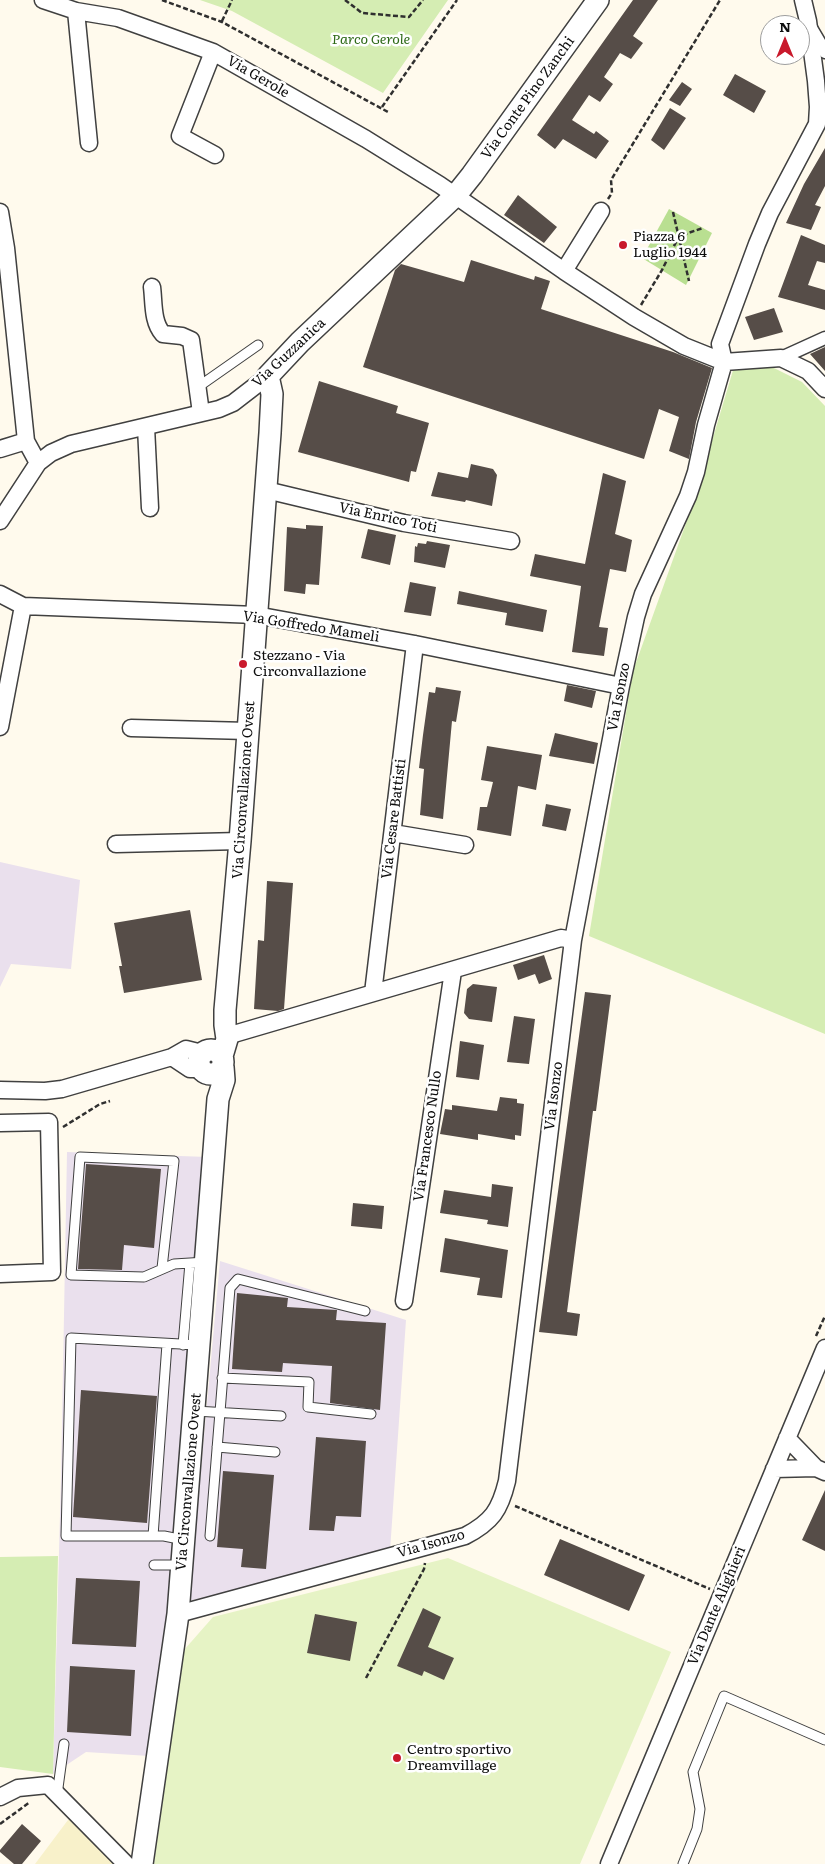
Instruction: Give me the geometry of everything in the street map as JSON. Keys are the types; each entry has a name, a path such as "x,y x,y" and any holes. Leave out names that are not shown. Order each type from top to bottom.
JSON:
{"street":[{"name":"Via Gerole","path":"43,0 76,11 118,18 213,52 366,139 456,195 564,271 634,317 684,346 724,362"},
{"name":"Via Conte Pino Zanchi","path":"456,195 478,168 598,0"},
{"path":"802,0 806,15"},
{"path":"76,11 89,143"},
{"path":"810,25 825,52"},
{"path":"810,36 821,127"},
{"path":"213,52 180,136 215,155"},
{"name":"Via Isonzo","path":"178,1614 465,1536 481,1527 492,1516 502,1500 507,1481 574,940 621,686 636,617 643,594 688,496 724,362 720,344 757,244 770,213 821,127"},
{"name":"Via Guzzanica","path":"0,521 38,463 51,453 71,444 201,414 232,403 268,376 300,342 456,195"},
{"path":"564,271 601,211"},
{"path":"0,212 26,441 38,463"},
{"path":"152,287 156,324 159,331 162,334 182,336 191,340 201,414"},
{"path":"724,362 781,358 825,338"},
{"path":"781,358 808,371 825,389"},
{"name":"Via Circonvallazione Ovest","path":"142,1864 178,1614 194,1411 191,1345 198,1262 218,1098 224,1080 214,1054 240,841 272,394 268,376"},
{"path":"146,427 150,508"},
{"path":"0,449 26,441"},
{"name":"Via Enrico Toti","path":"266,490 404,523 511,540"},
{"name":"Via Goffredo Mameli","path":"0,594 23,606 256,616 415,644 621,686"},
{"path":"0,727 23,606"},
{"name":"Via Cesare Battisti","path":"373,993 415,644"},
{"path":"130,728 248,731"},
{"path":"393,833 465,845"},
{"path":"116,844 240,841"},
{"path":"0,1090 44,1091 62,1089 172,1057 186,1050 214,1054 373,993 561,938 574,940"},
{"name":"Via Francesco Nullo","path":"404,1302 453,971"},
{"path":"0,1123 49,1122 52,1272 0,1274"},
{"name":"Via Dante Alighieri","path":"609,1864 825,1348"},
{"path":"787,1438 821,1470"},
{"path":"774,1469 821,1470"},
{"path":"0,1796 18,1788 52,1790 126,1864"}],"lane":[{"path":"198,387 258,345"},
{"path":"162,1268 174,1161 80,1157 71,1275 144,1278 174,1264 198,1262"},
{"path":"210,1536 218,1412 230,1288 238,1279 365,1311"},
{"path":"184,1540 164,1536 66,1536 71,1338 191,1345"},
{"path":"153,1536 167,1344"},
{"path":"222,1378 309,1382 308,1407 371,1414"},
{"path":"194,1411 281,1416"},
{"path":"217,1447 275,1452"},
{"path":"154,1565 182,1565"},
{"path":"683,1864 696,1829 700,1809 693,1772 724,1696 825,1740"},
{"path":"52,1790 64,1744"}],"path":[{"path":"162,0 222,22 388,112"},
{"path":"222,22 232,0"},
{"path":"345,0 362,14 409,17 423,0"},
{"path":"382,108 457,0"},
{"path":"601,211 612,193 611,180 720,0"},
{"path":"673,212 688,281"},
{"path":"634,317 662,270 679,236 703,228"},
{"path":"49,1129 61,1128 100,1104 110,1101"},
{"path":"502,1500 717,1592 722,1592"},
{"path":"366,1678 424,1569 427,1546"},
{"path":"0,1824 33,1800 52,1790"}],"shaded area":[{"path":"0,862 80,880 71,969 11,964 0,987"},
{"path":"67,1152 208,1157 168,1606 149,1756 86,1752 53,1774 61,1478"},
{"path":"220,1261 406,1320 390,1551 189,1601"},
{"path":"71,1816 117,1864 35,1864"}],"green space":[{"name":"Parco Gerole","path":"200,0 448,0 383,93 232,11"},
{"path":"669,209 712,233 686,285 642,258"},
{"path":"734,367 774,368 802,382 825,406 825,1034 589,936 633,671 695,498"},
{"path":"58,1556 53,1774 0,1767 0,1557"},
{"name":"Centro sportivo Dreamvillage","path":"448,1558 671,1652 580,1864 154,1864 184,1650 213,1617"}],"building":[{"path":"633,0 658,0 633,36 643,43 631,59 620,53 604,77 613,84 600,102 589,95 572,120 594,134 596,131 609,141 596,159 563,139 555,149 537,135"},
{"path":"735,74 766,91 754,113 723,95"},
{"path":"682,82 692,89 680,106 669,100"},
{"path":"670,108 686,118 664,150 651,140"},
{"path":"825,148 825,186 815,205 821,207 811,230 786,223 804,184"},
{"path":"518,195 557,227 544,243 504,215"},
{"path":"801,235 825,245 825,263 817,261 808,285 825,290 825,310 778,297"},
{"path":"471,260 534,280 535,276 550,281 541,309 673,352 712,368 696,422 689,459 669,451 679,417 659,409 644,459 363,367 395,270 401,264 464,282"},
{"path":"774,308 783,332 754,340 745,317"},
{"path":"825,347 825,371 810,354"},
{"path":"319,381 398,406 396,413 429,423 416,472 411,471 409,482 298,452"},
{"path":"471,464 493,469 497,475 492,506 466,500 465,502 431,496 438,472 468,478"},
{"path":"603,473 626,481 615,534 632,540 626,572 610,569 599,627 608,628 604,656 572,652 581,586 530,576 535,554 585,564"},
{"path":"306,525 323,526 319,585 306,584 305,594 284,591 287,527 306,529"},
{"path":"368,529 396,535 390,565 361,558"},
{"path":"427,541 450,545 445,568 414,562 415,546 417,547 418,543 426,544"},
{"path":"410,582 436,587 431,616 404,612"},
{"path":"459,591 547,610 543,632 505,625 507,613 457,604"},
{"path":"567,685 596,691 592,708 564,701"},
{"path":"436,687 461,691 456,722 452,721 443,819 420,815 424,769 419,768 423,735 429,692 435,693"},
{"path":"555,733 598,743 594,764 549,756"},
{"path":"487,746 542,755 536,790 518,786 511,836 477,830 480,807 487,807 493,782 481,780"},
{"path":"546,804 571,809 566,831 542,826"},
{"path":"267,881 293,883 284,1009 278,1011 254,1009 258,940 264,941"},
{"path":"190,910 202,980 124,993 119,966 122,966 114,923"},
{"path":"544,955 552,979 539,984 535,974 518,980 513,965"},
{"path":"473,984 497,987 492,1022 469,1019 464,1013 467,989"},
{"path":"585,992 611,995 596,1111 593,1111 567,1312 580,1314 577,1336 539,1332"},
{"path":"514,1016 535,1019 529,1064 507,1062"},
{"path":"460,1041 484,1045 479,1080 456,1077"},
{"path":"500,1097 517,1099 517,1103 524,1104 521,1136 515,1135 515,1140 478,1134 478,1140 440,1134 445,1109 452,1110 452,1105 497,1111"},
{"path":"86,1164 161,1169 154,1248 124,1245 122,1270 78,1269"},
{"path":"492,1184 513,1187 508,1227 487,1224 488,1220 440,1213 444,1190 491,1197"},
{"path":"353,1203 384,1206 382,1229 351,1226"},
{"path":"445,1238 508,1250 502,1298 477,1295 480,1278 440,1272"},
{"path":"237,1293 288,1298 287,1307 337,1310 336,1320 386,1323 380,1410 330,1403 332,1366 283,1363 282,1372 232,1369"},
{"path":"81,1390 157,1396 147,1523 73,1517"},
{"path":"316,1437 366,1441 361,1517 336,1516 334,1531 309,1530"},
{"path":"223,1471 274,1475 266,1569 241,1567 243,1549 217,1547"},
{"path":"825,1490 825,1551 802,1540"},
{"path":"560,1539 645,1575 629,1611 544,1575"},
{"path":"76,1578 140,1581 136,1647 72,1644"},
{"path":"423,1608 441,1617 428,1647 454,1658 444,1680 424,1671 422,1676 397,1666"},
{"path":"315,1614 357,1622 350,1661 307,1653"},
{"path":"70,1666 135,1670 131,1736 67,1732"},
{"path":"22,1824 41,1841 22,1864 14,1864 0,1850"}],"place":[{"name":"Piazza 6 Luglio 1944","path":"623,245"},
{"name":"Stezzano - Via Circonvallazione","path":"243,664"},
{"name":"Centro sportivo Dreamvillage","path":"397,1758"}]}
